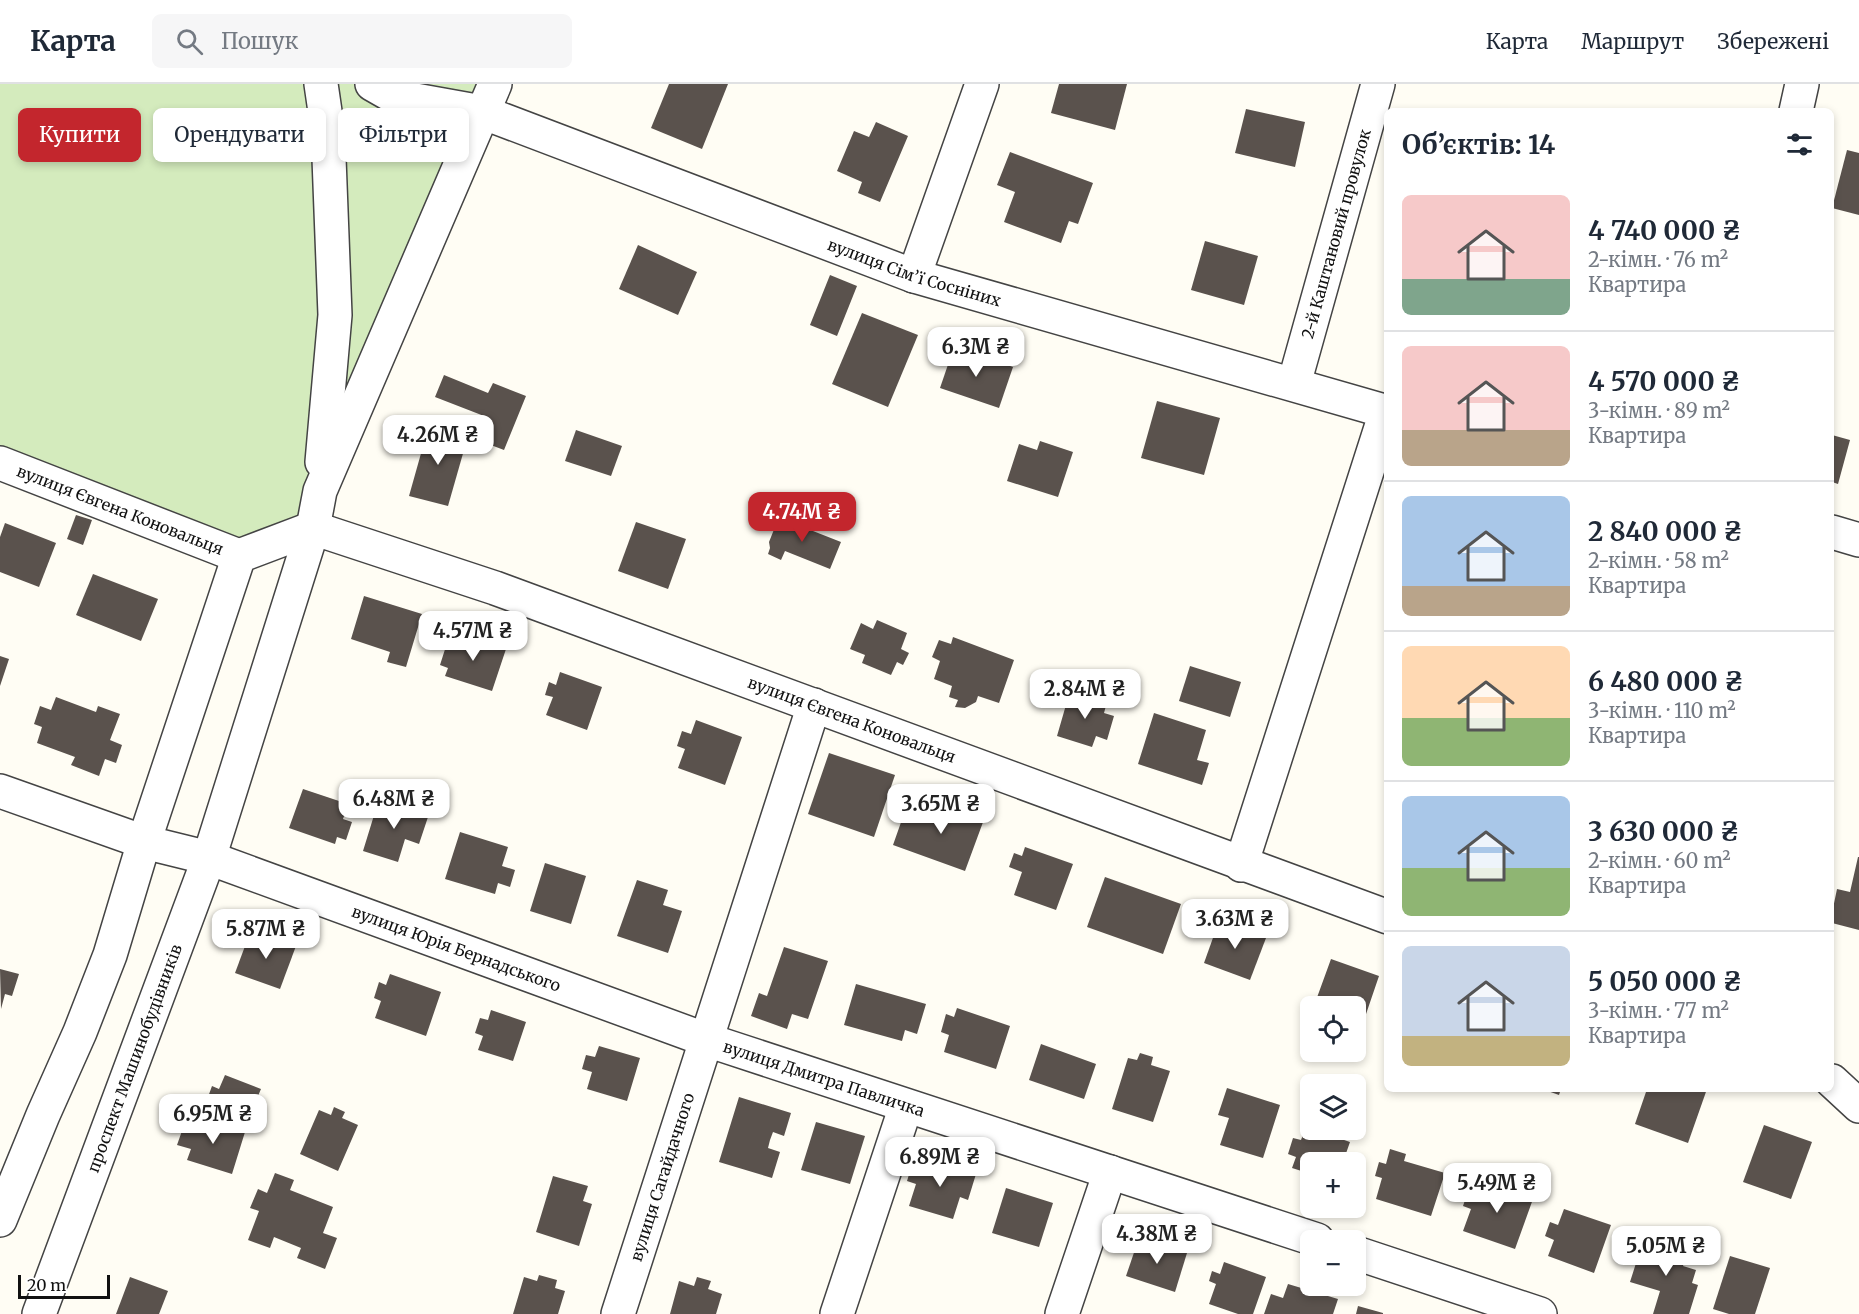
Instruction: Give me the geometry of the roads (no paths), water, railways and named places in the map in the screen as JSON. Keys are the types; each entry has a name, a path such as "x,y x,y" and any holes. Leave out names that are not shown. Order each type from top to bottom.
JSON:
{"street":[{"path":"320,491 335,315 328,132 321,84"},
{"name":"вулиця Сім’ї Сосніних","path":"372,84 393,96 489,98 914,276 1384,411"},
{"path":"914,276 982,84"},
{"name":"2-й Каштановий провулок","path":"1294,384 1378,84"},
{"path":"1797,108 1802,84"},
{"name":"проспект Машинобудівників","path":"39,1314 209,858 313,528 320,491 489,98"},
{"path":"1241,865 1384,421"},
{"name":"вулиця Євгена Коновальця","path":"0,464 239,556"},
{"path":"0,1220 101,980 123,919 144,842 239,556 313,528"},
{"name":"вулиця Євгена Коновальця","path":"313,528 495,588 1241,865 1384,916"},
{"path":"1834,533 1859,540"},
{"name":"вулиця Сагайдачного","path":"618,1314 814,705"},
{"name":"вулиця Юрія Бернадського","path":"0,790 144,842 209,858 707,1040"},
{"name":"вулиця Дмитра Павличка","path":"707,1040 1300,1234"},
{"path":"1834,1083 1859,1106"},
{"path":"837,1314 906,1106"},
{"path":"1062,1314 1110,1172"},
{"path":"1366,1257 1477,1304 1540,1314"}]}
